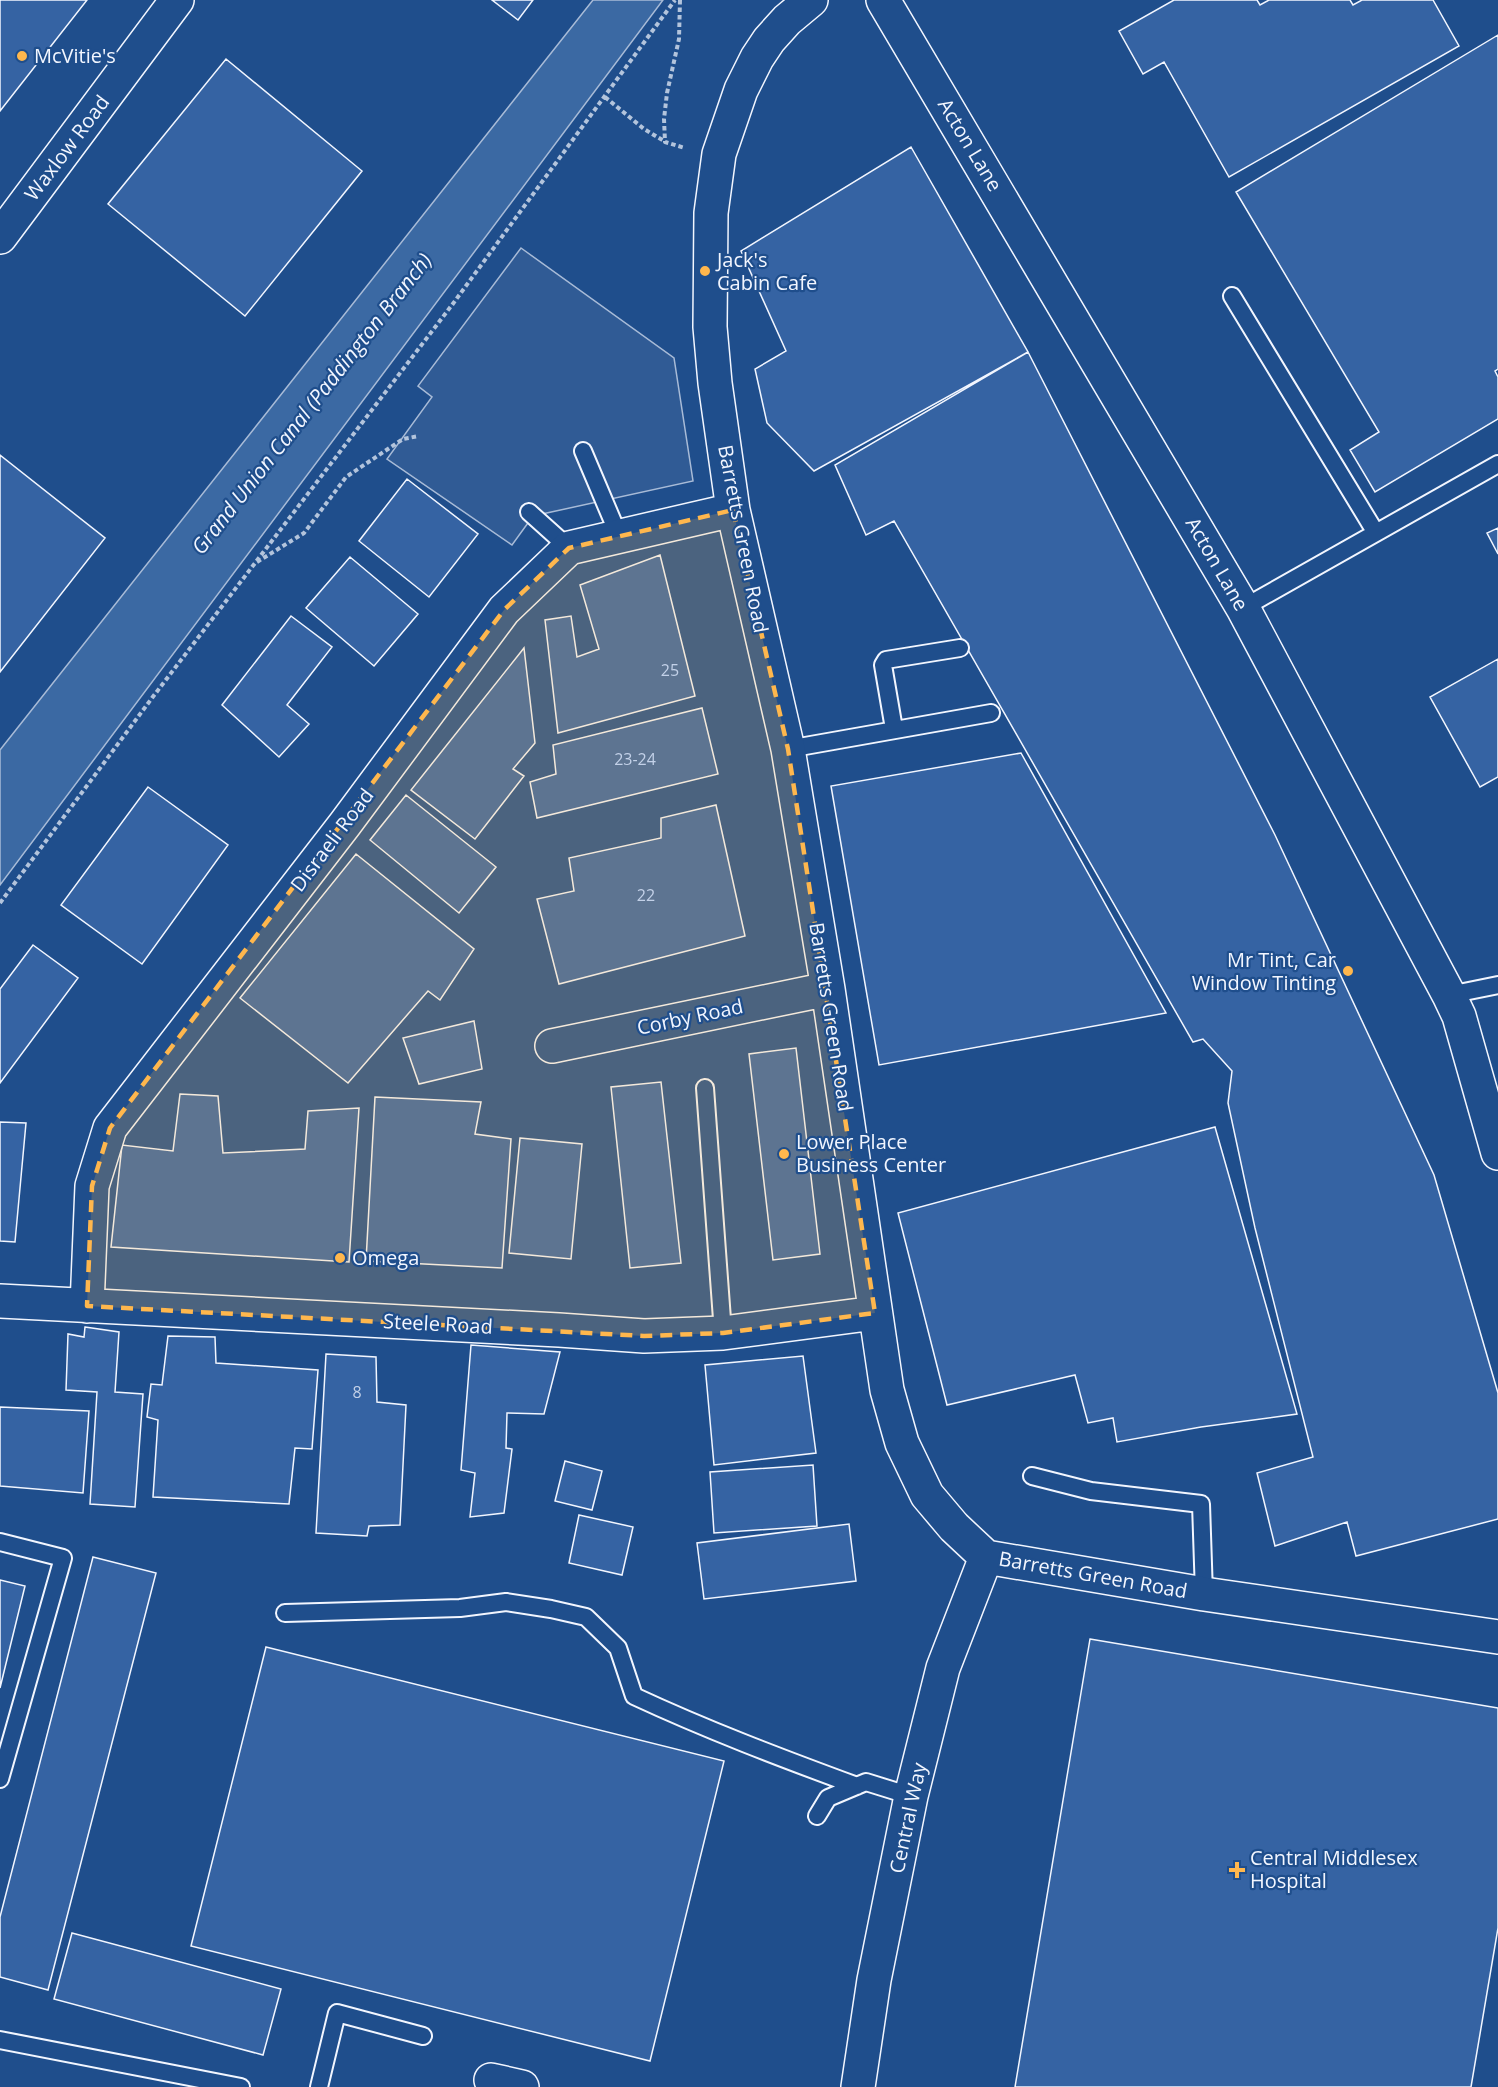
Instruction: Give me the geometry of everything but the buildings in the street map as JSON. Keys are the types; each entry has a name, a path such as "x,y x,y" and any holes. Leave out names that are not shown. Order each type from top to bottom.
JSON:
{"street":[{"name":"Waxlow Road","path":"0,237 177,0"},
{"name":"Barretts Green Road","path":"811,0 787,20 757,58 741,90 719,154 711,213 710,327 715,383 733,510 788,749 828,989 887,1390 902,1443 927,1496 954,1527 986,1557 1204,1594 1498,1637"},
{"name":"Acton Lane","path":"883,0 1243,608 1459,1016 1498,1153"},
{"path":"569,548 733,510"},
{"name":"Disraeli Road","path":"87,1306 92,1186 110,1128 345,824 504,610 569,548"},
{"name":"Corby Road","path":"552,1046 828,989"},
{"name":"Steele Road","path":"0,1301 644,1336 723,1333 875,1313"},
{"name":"Central Way","path":"858,2087 874,1980 911,1796 944,1668 986,1557"}],"lane":[{"path":"1232,296 1376,533"},
{"path":"583,451 620,536"},
{"path":"1243,608 1498,464"},
{"path":"529,512 569,548"},
{"path":"894,729 883,665 886,660 960,648"},
{"path":"788,749 991,713"},
{"path":"1449,995 1498,985"},
{"path":"705,1088 723,1333"},
{"path":"1032,1476 1091,1491 1201,1504 1204,1594"},
{"path":"0,1542 63,1558 0,1779"},
{"path":"285,1613 436,1609 506,1602 586,1617 618,1648 634,1696 746,1746 857,1786"},
{"path":"818,1816 828,1798 866,1782 911,1796"},
{"path":"319,2087 337,2013 423,2036"},
{"path":"0,2040 241,2087"}],"path":[{"path":"0,903 452,305 675,0"},
{"path":"665,142 664,119 679,39 680,0"},
{"path":"605,97 644,129 665,142 693,150"},
{"path":"254,564 304,533 346,477 403,439 419,436"}],"highlighted area":[{"path":"733,510 788,749 875,1313 723,1333 644,1336 87,1306 92,1186 110,1128 504,610 569,548"}],"shaded area":[{"path":"521,248 674,358 693,481 533,516 512,545 387,459 432,397 418,386"}],"water":[{"name":"Grand Union Canal (Paddington Branch)","path":"593,0 663,0 0,885 0,750"}],"place":[{"name":"McVitie's","path":"22,56"},
{"name":"Jack's Cabin Cafe","path":"705,271"},
{"name":"Mr Tint, Car Window Tinting","path":"1348,971"},
{"name":"Lower Place Business Center","path":"784,1154"},
{"name":"Omega","path":"340,1258"},
{"name":"Central Middlesex Hospital","path":"1237,1870"}]}
